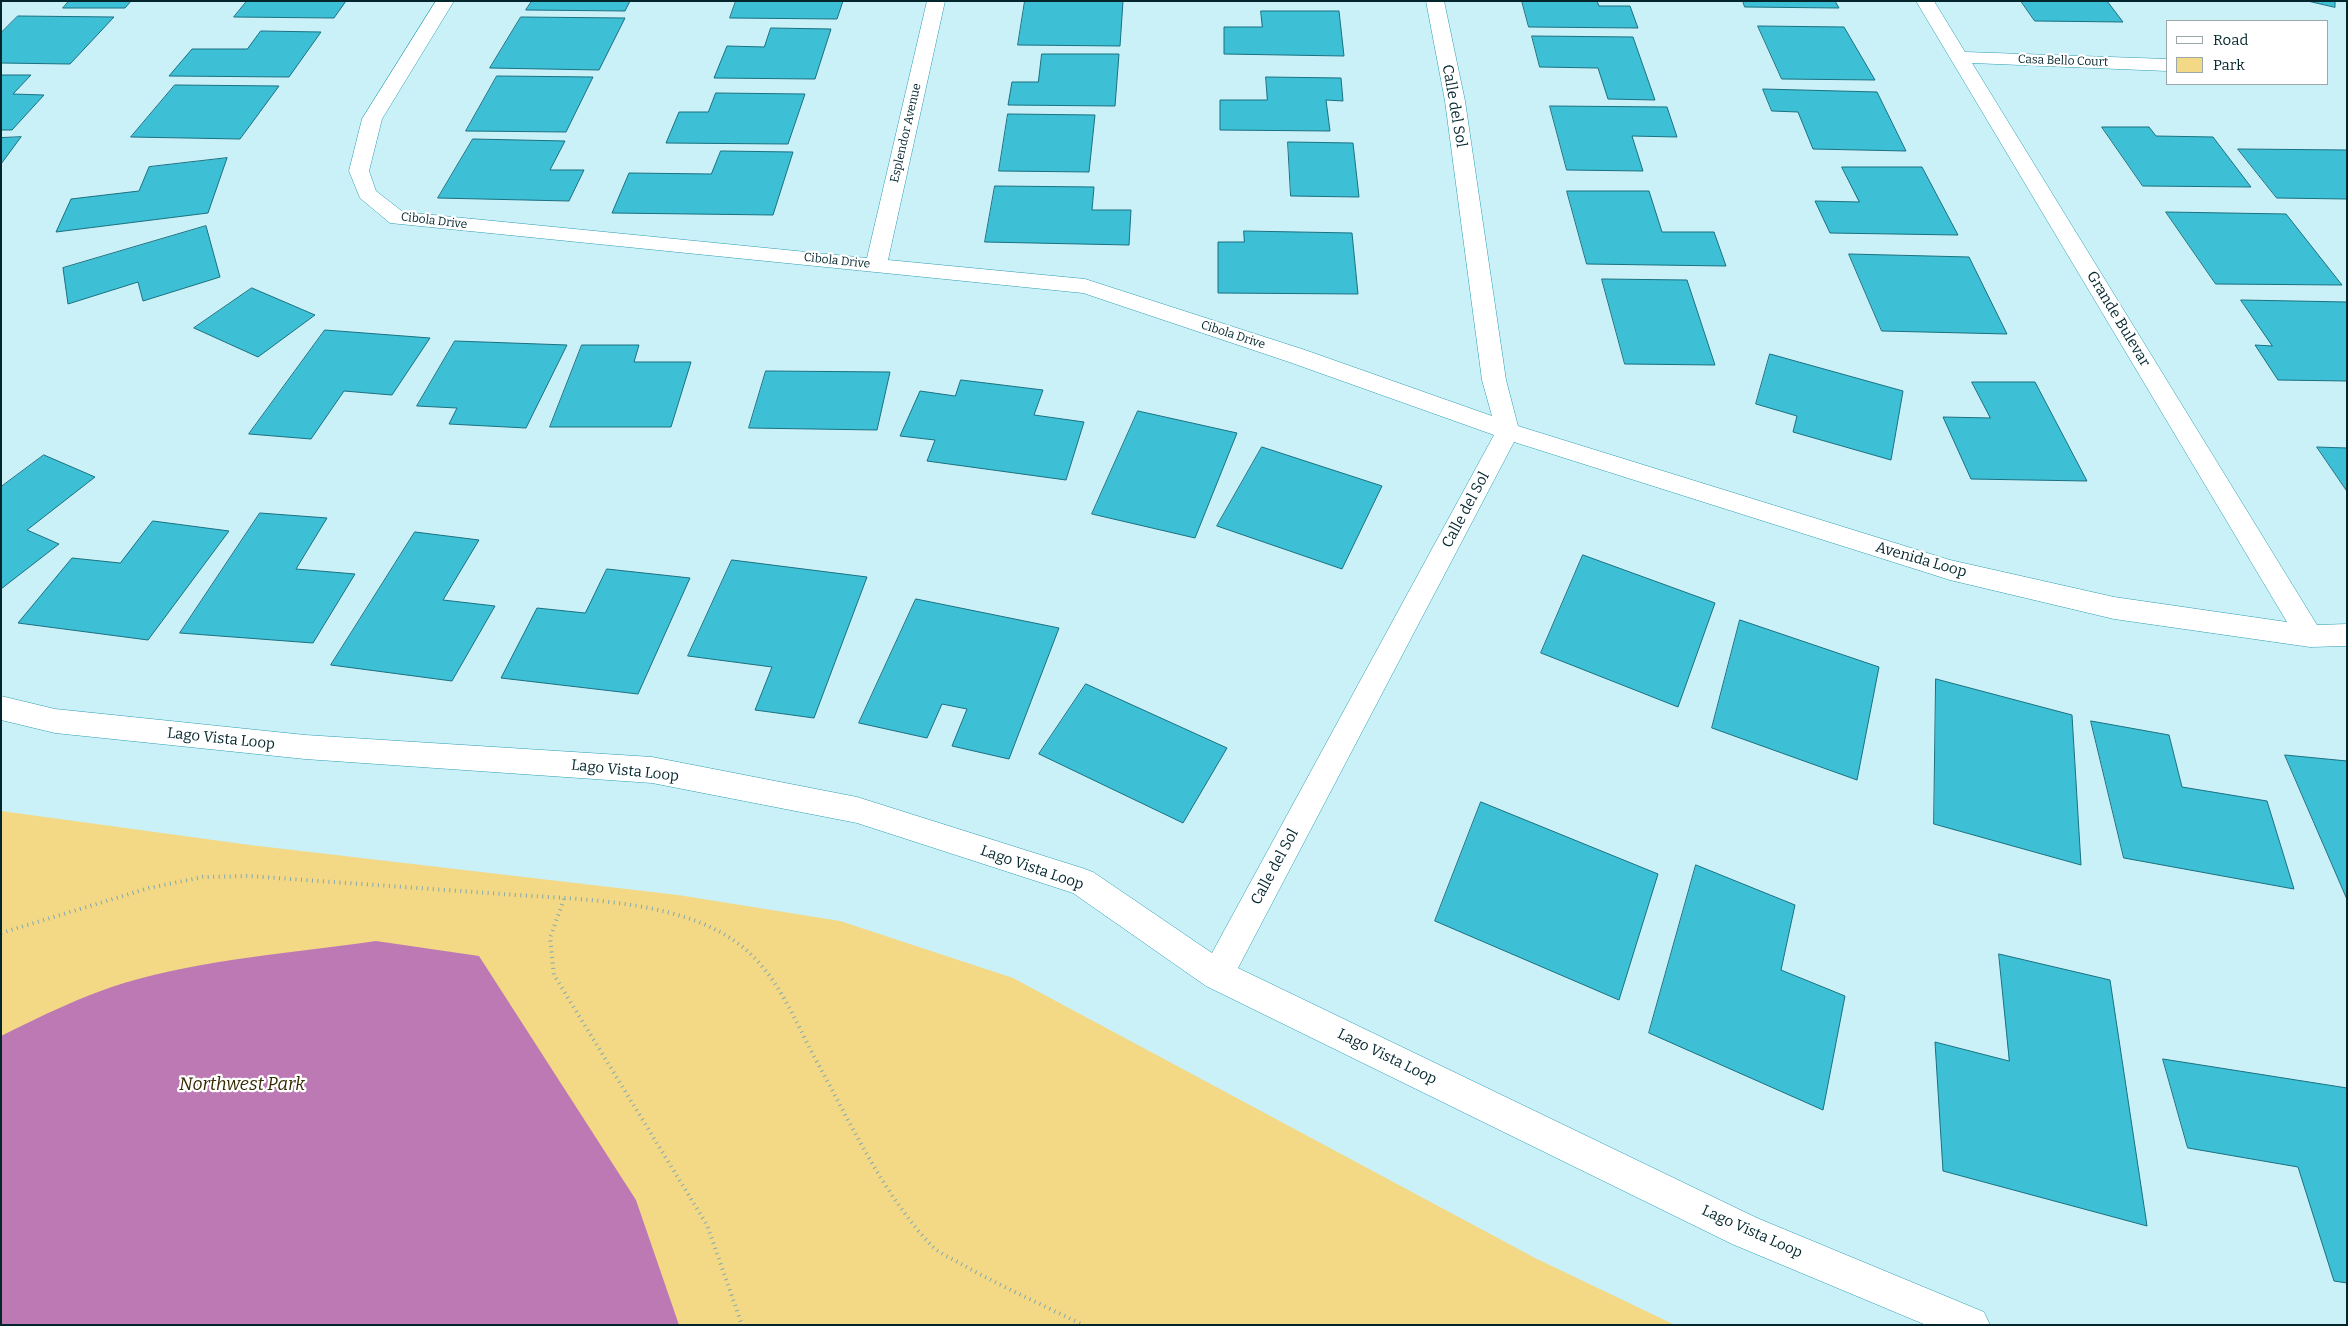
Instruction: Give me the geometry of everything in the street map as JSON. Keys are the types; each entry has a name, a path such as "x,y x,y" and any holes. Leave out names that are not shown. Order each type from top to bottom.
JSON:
{"street":[{"name":"Cibola Drive","path":"445,1 372,119 359,171 367,194 398,218 1085,286 1297,356 1508,431"},
{"name":"Esplendor Avenue","path":"876,265 936,1"},
{"name":"Calle del Sol","path":"1217,975 1508,431 1494,380 1454,101 1434,1"},
{"name":"Grande Bulevar","path":"1925,1 2310,636"},
{"name":"Casa Bello Court","path":"1959,58 2166,65"},
{"name":"Avenida Loop","path":"1508,431 1950,570 2114,608 2310,636 2347,635"},
{"name":"Lago Vista Loop","path":"1,708 55,721 295,746 652,770 858,810 1082,882 1217,975 1744,1231 1971,1325"}],"path":[{"path":"1,933 149,888 203,878 249,876 564,899 656,909 694,920 721,932 752,954 777,984 816,1060 878,1171 909,1218 934,1248 981,1275 1083,1325"},
{"path":"564,899 550,938 554,975 707,1225 742,1325"}],"green space":[{"name":"Northwest Park","path":"1,811 250,845 678,895 840,921 1013,978 1535,1258 1675,1325 1,1325"}],"shaded area":[{"path":"376,941 479,956 636,1200 679,1325 1,1325 1,1036 93,994 155,975 217,962"}],"building":[{"path":"69,1 131,1 125,8 63,8"},
{"path":"247,1 346,1 334,18 234,17"},
{"path":"532,1 630,1 625,11 526,10"},
{"path":"736,1 843,1 837,19 730,18"},
{"path":"1025,1 1123,1 1120,46 1018,45"},
{"path":"1522,1 1597,1 1599,6 1630,6 1638,28 1529,27"},
{"path":"1743,1 1835,1 1839,8 1745,7"},
{"path":"2021,1 2107,1 2123,22 2035,21"},
{"path":"2308,1 2335,1 2335,7"},
{"path":"1261,11 1339,11 1344,56 1224,54 1224,27 1262,27"},
{"path":"18,16 114,17 70,64 1,63 1,33"},
{"path":"521,17 625,18 599,70 490,68"},
{"path":"1758,26 1844,27 1875,80 1782,79"},
{"path":"771,28 831,29 815,79 714,78 727,46 764,47"},
{"path":"261,31 321,32 289,77 169,76 192,49 247,49"},
{"path":"1532,36 1633,37 1655,100 1608,99 1598,68 1540,67"},
{"path":"1042,54 1119,54 1115,106 1008,105 1012,82 1038,82"},
{"path":"1,75 31,75 13,94 44,95 12,130 1,130"},
{"path":"497,76 593,77 566,132 466,131"},
{"path":"1266,77 1341,78 1343,101 1326,100 1330,131 1220,130 1220,100 1267,100"},
{"path":"175,85 279,86 240,139 131,137"},
{"path":"1763,89 1877,92 1906,151 1813,149 1798,112 1772,111"},
{"path":"716,93 805,94 788,144 666,143 679,112 708,112"},
{"path":"1550,106 1667,107 1677,137 1632,136 1643,171 1567,170"},
{"path":"1008,114 1095,115 1089,172 999,171"},
{"path":"2102,127 2149,127 2156,136 2213,137 2251,187 2143,186"},
{"path":"21,137 1,164 1,138"},
{"path":"473,139 565,141 550,170 584,170 569,201 438,198"},
{"path":"1288,142 1353,143 1359,197 1291,196"},
{"path":"2238,149 2347,150 2347,199 2277,198"},
{"path":"721,151 793,152 773,215 612,213 629,173 711,174"},
{"path":"227,158 208,213 56,232 71,199 139,191 149,167"},
{"path":"1842,167 1922,167 1958,235 1830,233 1815,201 1859,202"},
{"path":"995,186 1094,187 1092,210 1131,210 1129,245 985,242"},
{"path":"1567,191 1649,191 1662,232 1714,232 1726,266 1587,264"},
{"path":"2166,212 2286,214 2342,285 2216,284"},
{"path":"206,226 220,277 143,301 138,282 68,304 63,268"},
{"path":"1244,231 1352,233 1358,294 1218,293 1218,242 1244,242"},
{"path":"1849,254 1969,257 2007,334 1882,331"},
{"path":"1602,279 1687,280 1715,365 1625,364"},
{"path":"252,288 315,315 258,357 194,328"},
{"path":"2241,300 2347,302 2347,381 2278,380 2255,345 2272,346"},
{"path":"325,330 430,338 392,395 344,391 311,439 249,434"},
{"path":"455,341 567,345 526,428 449,424 457,408 417,406"},
{"path":"582,345 639,345 634,362 691,362 671,427 550,427"},
{"path":"1770,354 1903,391 1891,460 1793,432 1797,416 1756,404"},
{"path":"766,371 890,372 877,430 749,428"},
{"path":"961,380 1043,390 1034,415 1084,422 1066,480 927,461 935,440 900,436 920,391 955,396"},
{"path":"1972,382 2035,382 2087,481 1971,479 1943,417 1990,418"},
{"path":"1138,411 1237,433 1195,538 1092,514"},
{"path":"1262,447 1382,486 1342,569 1217,526"},
{"path":"2317,447 2347,448 2347,491"},
{"path":"44,455 95,477 27,530 59,544 1,589 1,487"},
{"path":"260,513 327,518 296,569 355,574 313,643 180,633"},
{"path":"153,521 229,531 148,640 18,623 72,558 120,563"},
{"path":"415,532 479,540 443,600 495,606 452,681 331,665"},
{"path":"1583,555 1715,603 1678,707 1541,653"},
{"path":"732,560 867,577 814,718 755,710 772,667 688,656"},
{"path":"607,569 690,578 638,694 501,678 537,608 585,613"},
{"path":"916,599 1059,628 1009,759 952,746 967,709 942,704 927,738 859,723"},
{"path":"1740,620 1879,667 1857,780 1712,728"},
{"path":"1936,679 2072,715 2081,865 1934,824"},
{"path":"1086,684 1227,748 1183,823 1039,754"},
{"path":"2091,721 2169,735 2182,787 2267,801 2294,889 2124,858"},
{"path":"2285,755 2347,761 2347,899"},
{"path":"1481,802 1658,874 1619,1000 1435,921"},
{"path":"1696,865 1795,905 1781,970 1845,996 1823,1110 1649,1033"},
{"path":"1999,954 2110,980 2147,1226 1943,1171 1935,1042 2009,1061"},
{"path":"2163,1059 2347,1088 2347,1283 2334,1281 2298,1167 2188,1148"}]}
